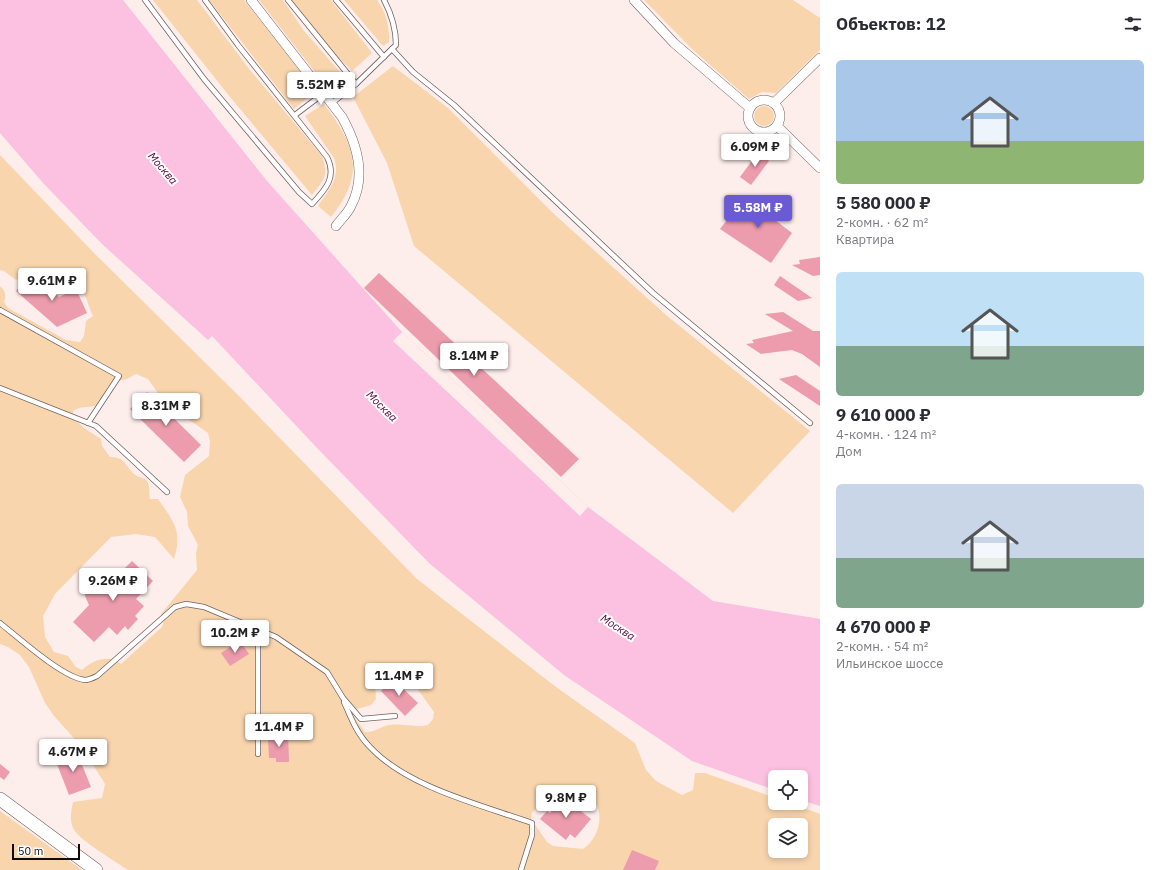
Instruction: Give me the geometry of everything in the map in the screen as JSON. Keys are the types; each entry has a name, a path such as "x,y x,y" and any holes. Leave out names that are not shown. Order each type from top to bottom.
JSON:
{"main road":[{"path":"0,799 96,870"}],"street":[{"path":"251,0 332,103 350,130 360,166 358,186 351,206 336,226"},
{"path":"634,0 674,43 750,108"},
{"path":"774,103 820,58"},
{"path":"764,99 774,103 780,111 780,121 777,126 768,132 757,131 753,128 748,118 750,108 758,100 764,99"},
{"path":"777,126 820,168"}],"lane":[{"path":"145,0 204,79 299,192 312,204 330,183 331,169 328,157 238,45 205,0"},
{"path":"288,0 356,84"},
{"path":"336,0 384,56"},
{"path":"332,103 356,84 396,45 396,32 392,17 384,0"},
{"path":"392,49 413,72 454,105 653,293 810,424"},
{"path":"295,115 324,93"},
{"path":"0,310 120,376 88,423"},
{"path":"0,388 96,426 167,492"},
{"path":"0,623 60,670 87,681 96,676 175,607 186,604 204,607 276,637 328,672 343,698 354,726 370,747 390,765 418,783 532,823 532,835 521,870"},
{"path":"258,629 258,754"},
{"path":"343,698 361,719 395,716"}],"shaded area":[{"path":"153,0 197,0 250,70 322,156 325,168 324,177 312,195 230,97"},
{"path":"209,0 244,0 316,91 294,109"},
{"path":"259,0 283,0 304,31 341,73 344,78 344,84 332,94"},
{"path":"291,0 331,0 372,53 352,71 331,50"},
{"path":"344,0 377,0 387,20 389,42 383,46"},
{"path":"644,0 793,0 820,18 820,50 776,93 762,92 749,99 693,50"},
{"path":"393,66 448,108 554,214 666,315 810,431 733,513 414,246 387,163 353,97"},
{"path":"324,104 343,133 353,159 353,173 349,187 342,201 331,217 318,206 333,183 336,165 334,158 305,116"},
{"path":"764,106 771,109 774,116 771,123 764,126 757,123 754,116 757,109"},
{"path":"0,155 94,253 240,397 417,579 556,687 635,743 646,770 656,781 682,795 693,790 695,773 705,773 768,796 768,810 808,810 820,814 820,870 128,870 91,846 78,835 72,827 71,816 73,802 102,798 105,784 82,747 54,716 45,703 29,667 20,655 8,647 0,644 0,286 5,296 4,302 8,308 66,340 80,342 84,336 86,321 93,316 84,293 78,286 74,284 62,289 57,288 33,269 26,270 22,277 16,280 4,271 0,270","holes":["136,374 148,379 165,403 208,433 210,441 209,456 185,475 180,497 187,512 188,526 198,545 196,553 197,570 161,614 164,620 162,627 121,664 111,659 106,659 91,663 82,670 76,667 68,656 54,652 45,637 43,616 55,594 111,537 136,534 155,537 174,559 177,549 177,533 175,526 158,499 150,499 147,481 133,473 123,461 115,457 110,457 102,446 101,439 84,428 73,418 73,411 76,409 100,405 108,386 114,382 127,379","392,668 400,669 406,673 434,712 433,719 428,725 390,725 365,732 353,715 357,709 371,705 376,699 375,680","561,792 569,792 587,805 596,804 599,816 598,829 592,840 583,849 553,846 547,842 531,819 532,812"]},
{"path":"0,811 82,870 0,870"}],"water":[{"name":"Москва","path":"0,0 123,0 267,181 402,332 588,507 713,601 820,619 820,806 808,802 808,770 768,770 768,788 692,761 564,675 429,563 317,448 212,336 208,340 102,244 43,183 0,133"}],"pier":[{"path":"402,332 588,507 580,516 393,341"}],"building":[{"path":"759,151 769,161 751,185 740,177"},
{"path":"744,198 762,209 767,201 782,212 775,220 792,233 771,263 720,229"},
{"path":"820,257 820,275 813,276 792,265 800,264 799,260"},
{"path":"31,273 59,297 76,289 87,313 57,327 16,291"},
{"path":"379,273 579,459 561,477 364,288"},
{"path":"780,276 812,298 798,301 774,285"},
{"path":"783,312 813,331 820,331 820,367 802,354 792,350 761,354 746,344 754,343 752,340 793,331 765,314"},
{"path":"796,375 820,391 820,406 779,379"},
{"path":"147,392 201,445 184,462 130,409"},
{"path":"132,561 153,581 136,599 144,606 135,616 138,619 128,630 125,626 117,635 109,627 94,642 73,622 89,605 85,596 86,587 91,579 95,577 104,576 114,579"},
{"path":"240,641 249,654 230,666 221,653"},
{"path":"393,679 418,703 405,716 381,691"},
{"path":"275,733 288,733 289,762 276,762 276,758 269,758 268,739 275,738"},
{"path":"76,750 91,787 69,795 55,759"},
{"path":"0,764 10,772 4,780 0,777"},
{"path":"563,797 591,819 575,838 570,834 566,840 540,819 547,811 550,813"},
{"path":"632,850 659,861 655,870 623,870"}]}
